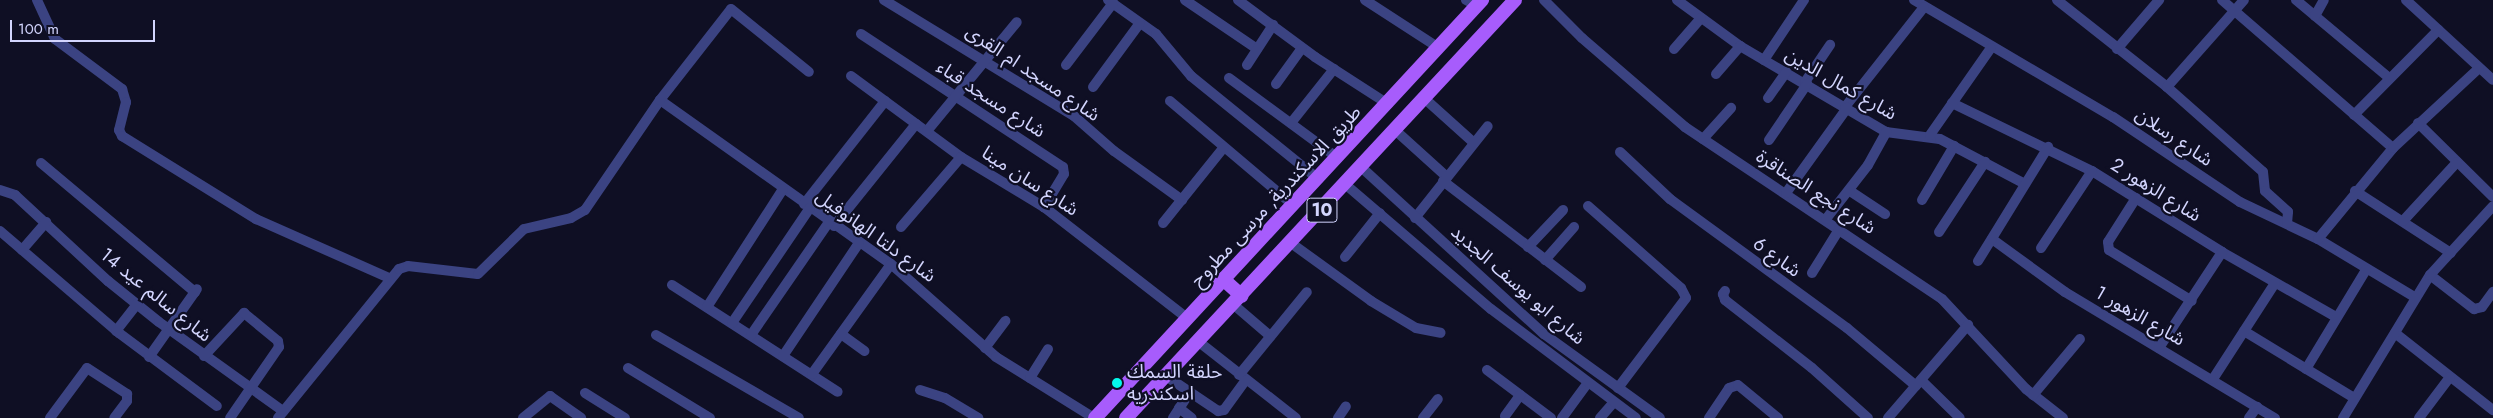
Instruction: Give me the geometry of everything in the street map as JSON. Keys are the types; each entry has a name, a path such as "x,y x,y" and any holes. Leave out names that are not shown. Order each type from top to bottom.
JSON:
{"main road":[{"name":"10","path":"1126,418 1199,342 1515,0"},
{"name":"طريق الاسكندرية, مرسى مطروح","path":"1095,418 1388,104 1439,48 1474,5"},
{"path":"1474,5 1488,30"},
{"path":"1223,279 1238,300"}],"street":[{"path":"37,0 55,39 122,89 126,102 119,130 122,136 256,219 389,278"},
{"name":"شارع مسجد ام القرى","path":"884,0 1074,116 1114,151 1182,200"},
{"path":"1185,0 1257,49"},
{"path":"1238,0 1302,48 1388,104"},
{"path":"1365,0 1439,48"},
{"name":"شارع نجع الصناقرة","path":"1544,0 1662,110 1703,139 1840,228 1942,299 1968,324 2050,415 2063,418"},
{"name":"شارع كمال الدين","path":"1677,0 1740,46 1806,83 1886,132 1900,136 1930,136 1954,146 2025,184"},
{"path":"1764,60 1804,0"},
{"name":"شارع رسلان","path":"1914,0 1991,48 2113,117 2240,202 2318,239 2366,270 2416,298"},
{"path":"2057,0 2168,88 2263,172 2265,191 2288,212 2286,223"},
{"path":"2118,49 2159,0"},
{"path":"2222,0 2393,148"},
{"path":"2168,88 2244,0"},
{"path":"2296,0 2388,78"},
{"path":"2315,16 2324,0"},
{"path":"2318,239 2355,191 2418,123 2488,72 2406,0"},
{"path":"1066,66 1110,2 1156,34 1191,76 1318,179"},
{"path":"1786,193 1846,107 1924,7"},
{"path":"281,414 389,278 408,266 478,274 524,229 578,216 596,197 660,100 731,9 809,72"},
{"path":"1674,49 1701,18"},
{"path":"927,131 1017,22"},
{"path":"1093,87 1140,23"},
{"path":"1247,65 1273,25"},
{"path":"2354,115 2388,78 2438,30"},
{"name":"شارع مسجد قباء","path":"861,34 1064,166 1064,174 1044,207"},
{"path":"1769,140 1830,45"},
{"path":"1716,74 1740,46"},
{"path":"1276,84 1302,48"},
{"path":"1930,136 1991,48"},
{"path":"1291,123 1334,69"},
{"path":"1768,98 1786,72"},
{"name":"شارع سان مينا","path":"851,76 961,157 1044,207 1187,318"},
{"path":"1229,78 1338,158"},
{"path":"1424,98 1474,143"},
{"name":"شارع دلتا الهانوفيل","path":"660,100 831,224 891,264 985,348 1095,418"},
{"path":"732,323 807,206 885,101"},
{"path":"1170,101 1293,205"},
{"name":"شارع الزهور 2","path":"1952,103 2048,147 2092,171 2222,252 2336,317"},
{"path":"1703,139 1731,108"},
{"path":"2418,123 2493,197"},
{"path":"752,335 831,224 916,124"},
{"path":"1415,218 1488,126"},
{"path":"1395,130 1445,179 1580,287"},
{"path":"1826,219 1850,191 1886,132"},
{"path":"1922,200 1954,146"},
{"path":"1163,224 1224,147"},
{"path":"1978,261 2048,147"},
{"name":"شارع 6","path":"1620,152 1670,199 1847,328 1918,383 1959,418"},
{"path":"900,227 961,157"},
{"path":"1939,232 1985,162"},
{"path":"2403,221 2457,162"},
{"path":"41,163 196,290 149,357"},
{"name":"شارع ابو يوسف الجديد","path":"1361,167 1544,334 1660,418"},
{"path":"2041,248 2092,171"},
{"name":"شارع ابو يوسف الجديد","path":"1345,184 1491,309 1587,384 1636,418"},
{"path":"706,307 783,189"},
{"name":"شارع سالم عيد 14","path":"0,190 14,195 137,304 204,356 250,388 281,414"},
{"path":"1850,191 1885,214"},
{"path":"2355,191 2451,253"},
{"path":"2136,198 2108,242 2112,254 2192,300"},
{"path":"1588,206 1681,288 1686,298 1618,388"},
{"path":"2343,418 2430,275 2493,206"},
{"path":"1528,247 1563,210"},
{"path":"1345,257 1380,213"},
{"path":"22,250 46,222"},
{"path":"1545,260 1574,227"},
{"path":"1812,273 1840,228"},
{"path":"0,231 116,331 217,406"},
{"name":"شارع الزهور 1","path":"1992,239 2065,292 2213,379 2275,418"},
{"path":"784,356 859,243"},
{"path":"1291,243 1401,319 1423,332 1441,333"},
{"path":"2159,348 2222,252"},
{"path":"812,374 891,264"},
{"path":"2306,369 2366,270"},
{"path":"2430,275 2472,308 2482,307 2493,292"},
{"path":"2213,379 2275,283"},
{"path":"672,285 838,392"},
{"path":"1725,291 1722,294 1726,300 1812,368 1868,418"},
{"path":"1166,376 1222,411 1270,336 1307,292"},
{"path":"1238,300 1270,336"},
{"path":"116,331 137,304"},
{"path":"204,356 244,314 276,340 279,347 230,418"},
{"path":"985,348 1005,321"},
{"path":"1888,418 1968,324"},
{"path":"2244,331 2354,398"},
{"path":"2395,333 2492,408"},
{"path":"656,334 799,418"},
{"path":"841,334 864,351"},
{"path":"2033,395 2080,339"},
{"path":"1199,342 1242,378 1296,418"},
{"path":"1030,378 1048,349"},
{"path":"50,418 87,368 127,394 127,401 114,418"},
{"path":"628,368 710,418"},
{"path":"1487,370 1551,418"},
{"path":"2419,418 2450,376"},
{"path":"1562,418 1587,384"},
{"path":"1709,418 1729,388 1738,385 1778,418"},
{"path":"920,390 945,398 978,418"},
{"path":"1173,418 1190,392"},
{"path":"586,393 613,415 625,418"},
{"path":"1505,416 1520,395"},
{"path":"523,418 547,396 554,396 581,418"},
{"path":"1423,418 1438,399"},
{"path":"1600,418 1613,402"},
{"path":"1338,418 1346,406"},
{"path":"2249,418 2257,407"},
{"path":"1179,408 1192,418"}],"place":[{"name":"حلقة السمك اسكندريه","path":"1117,383"}]}
